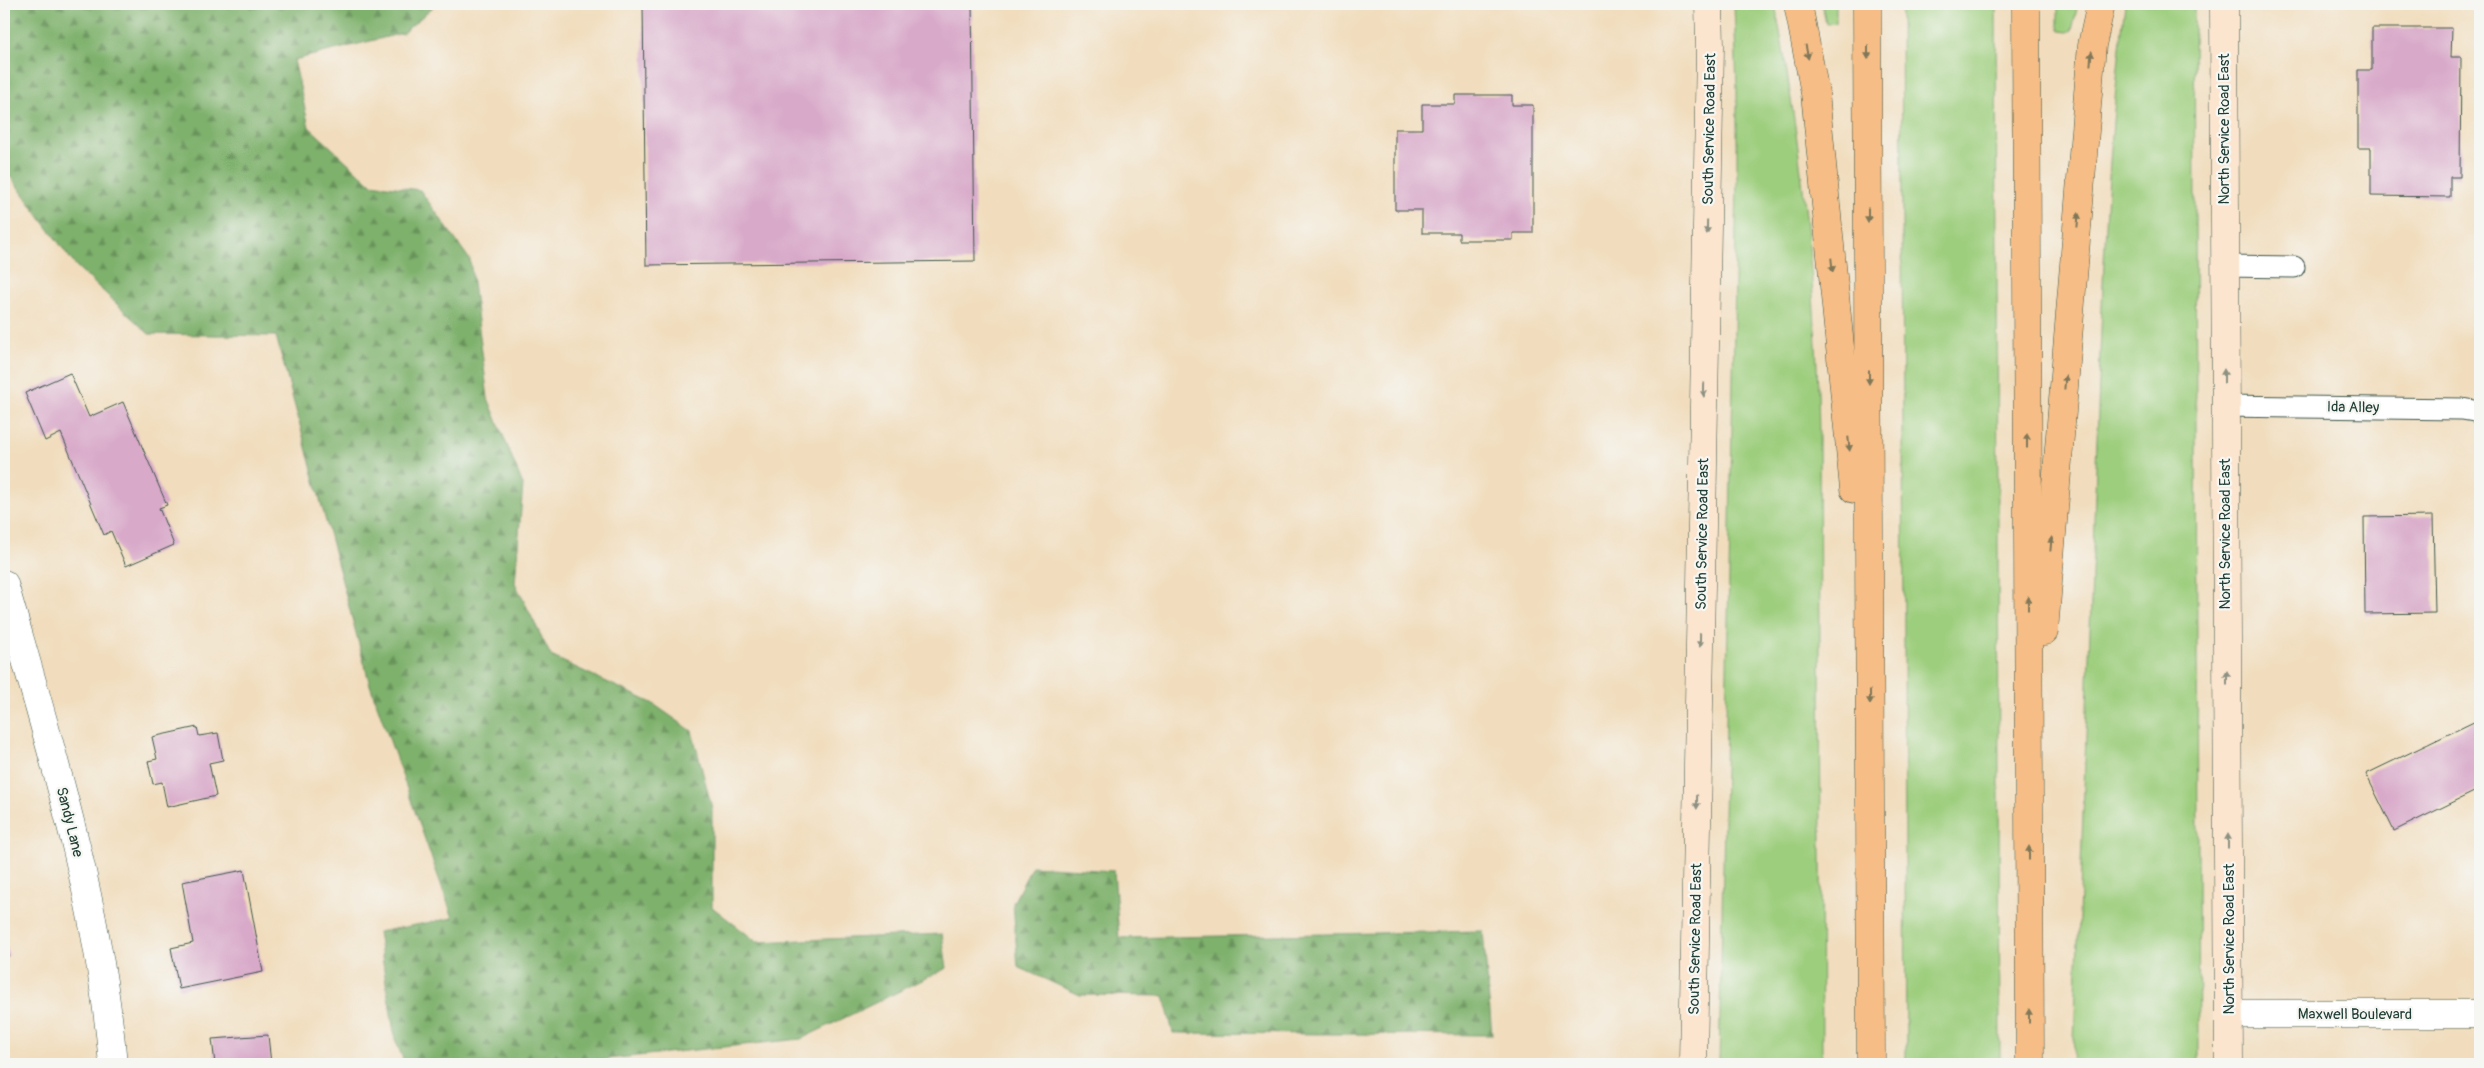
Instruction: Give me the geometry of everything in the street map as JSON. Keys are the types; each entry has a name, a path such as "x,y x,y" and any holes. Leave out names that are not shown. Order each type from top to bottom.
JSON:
{"highway":[{"path":"1798,4 1815,94 1870,658"},
{"path":"1867,4 1871,1064"},
{"path":"2026,4 2030,1064"},
{"path":"2029,819 2092,45 2101,4"}],"main road":[{"name":"South Service Road East","path":"1693,1064 1710,66 1709,4"},
{"name":"North Service Road East","path":"2224,4 2224,406 2229,1064"}],"street":[{"name":"Sandy Lane","path":"4,584 56,766 86,886 100,963 114,1064"},
{"name":"Maxwell Boulevard","path":"2229,1014 2480,1014"}],"lane":[{"path":"2224,266 2294,267"},
{"name":"Ida Alley","path":"2224,406 2462,409 2480,412"}],"green space":[{"path":"4,4 434,4 433,7 403,33 294,60 309,127 371,184 420,190 470,260 488,398 523,485 515,583 551,656 652,703 692,731 712,808 712,907 757,942 942,934 947,968 801,1039 560,1064 405,1064 395,1039 378,932 453,918 370,685 276,336 149,334 75,265 4,168"},
{"path":"1734,4 1775,4 1793,112 1811,273 1818,382 1819,437 1822,1064 1719,1064 1737,183 1737,88"},
{"path":"1822,4 1836,4 1836,23 1826,24"},
{"path":"1901,4 1996,4 2000,1064 1906,1064"},
{"path":"2058,4 2078,4 2072,30 2068,32 2060,31 2058,26"},
{"path":"2125,4 2194,4 2199,1064 2073,1064 2105,248 2118,65"},
{"path":"1032,866 1114,871 1119,938 1483,931 1492,1035 1173,1033 1164,996 1080,995 1018,967 1013,903"}],"building":[{"path":"643,4 972,4 975,261 646,265"},
{"path":"2372,28 2452,28 2451,57 2461,57 2460,177 2450,177 2450,197 2371,196 2371,148 2358,148 2358,70 2372,70"},
{"path":"1455,95 1512,95 1512,105 1533,105 1533,233 1513,233 1513,240 1459,240 1459,233 1422,233 1422,210 1395,210 1395,129 1422,129 1422,104 1455,104"},
{"path":"70,373 89,417 123,402 167,505 159,508 174,545 126,566 111,531 104,535 61,433 45,441 25,393"},
{"path":"2433,516 2435,613 2365,614 2364,517"},
{"path":"2480,719 2480,789 2394,831 2366,774"},
{"path":"197,727 199,736 218,733 223,760 209,763 216,796 167,807 162,782 153,784 148,761 157,759 152,737"},
{"path":"244,870 263,972 179,989 171,948 193,943 182,882"},
{"path":"4,937 9,956 4,957"},
{"path":"268,1035 271,1064 215,1064 212,1039"}]}
